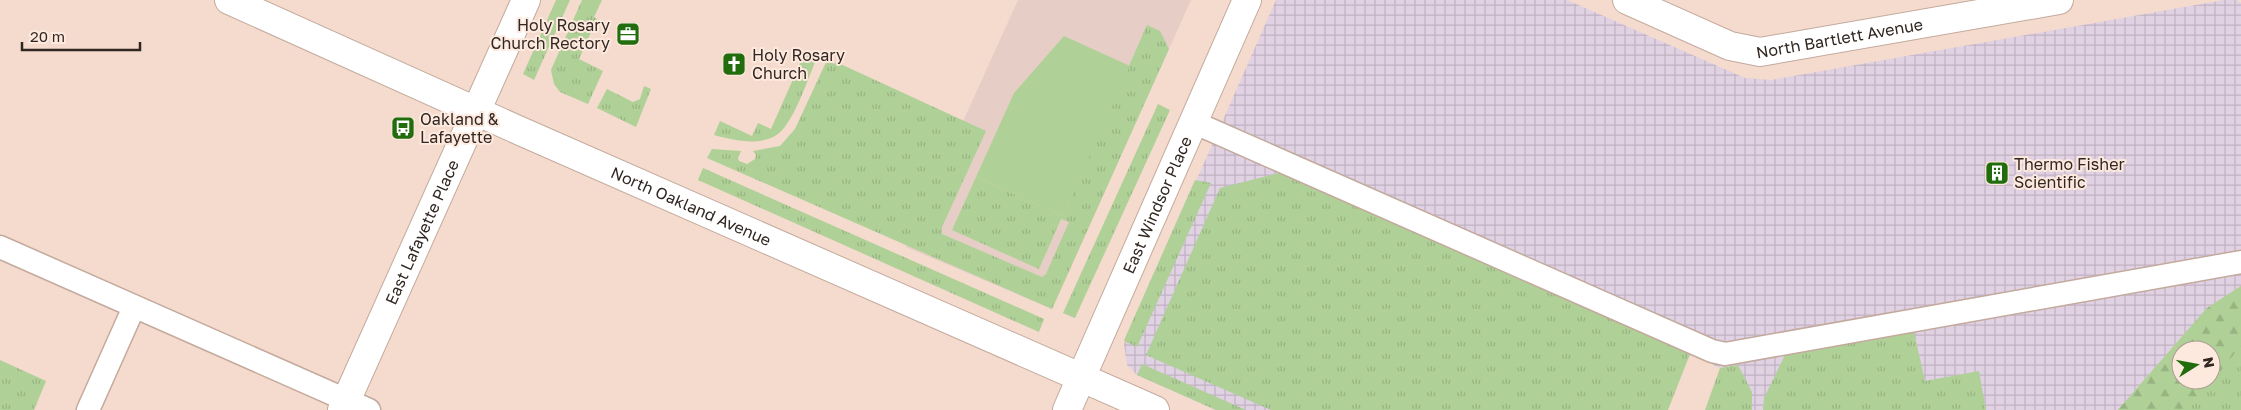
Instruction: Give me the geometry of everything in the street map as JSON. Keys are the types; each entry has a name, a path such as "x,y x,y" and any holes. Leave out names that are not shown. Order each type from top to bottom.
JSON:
{"street":[{"name":"North Oakland Avenue","path":"229,0 1155,410"},
{"name":"East Lafayette Place","path":"353,407 476,111 526,0"},
{"name":"East Windsor Place","path":"1067,410 1080,376 1247,0"},
{"name":"North Bartlett Avenue","path":"1627,0 1730,46 1760,52 2059,0"}],"lane":[{"path":"1193,122 1712,352 1725,354 2241,262"},
{"path":"0,247 353,407"},
{"path":"88,410 134,307"}],"shaded area":[{"path":"1018,0 1191,0 1052,309 906,247"},
{"path":"1276,0 1567,0 1745,78 1771,80 2224,0 2237,0 2241,3 2241,286 2207,308 2179,340 2171,340 2171,349 2118,410 1718,410 1737,365 1720,368 1673,346 1644,410 1216,410 1137,375 1127,365 1124,344"}],"green space":[{"path":"556,0 570,0 534,80 523,74"},
{"path":"582,0 602,0 594,17 597,19 579,59 603,71 588,104 560,92 554,84 551,70"},
{"path":"1147,25 1160,31 1169,49 1052,309 707,158 712,149 741,151 738,158 739,161 747,164 755,159 756,155 753,151 780,146 795,129 827,60 834,64 836,62 986,131 942,227 942,234 1042,277 1046,274 1069,222 1061,219 1039,269 952,230 976,177 1063,216"},
{"path":"1064,36 1130,66 1063,216 976,177 1014,93"},
{"path":"806,50 818,55 794,112 782,131 775,136 761,141 737,140 714,135 720,121 752,136 758,123 771,129"},
{"path":"644,86 651,89 636,127 597,108 607,89 633,102 640,99"},
{"path":"1158,104 1170,110 1075,318 1063,313"},
{"path":"703,168 1044,319 1039,332 698,180"},
{"path":"1279,173 1690,354 1668,410 1271,410 1146,355 1220,188"},
{"path":"1195,180 1211,183 1137,347 1124,341 1125,338"},
{"path":"2241,286 2241,410 2118,410 2171,349 2171,390 2221,390 2221,340 2179,340 2207,308"},
{"path":"2241,286 2241,345 2221,371 2221,340 2179,340 2207,308"},
{"path":"1914,332 1925,381 1979,371 1986,410 1763,410 1764,398 1785,355"},
{"path":"2171,349 2171,390 2206,390 2187,410 2118,410"},
{"path":"0,360 46,381 34,410 0,410"},
{"path":"1142,364 1246,410 1216,410 1137,375"},
{"path":"1738,365 1752,392 1752,410 1705,410 1720,368"}],"place":[{"name":"Holy Rosary Church Rectory","path":"628,34"},
{"name":"Holy Rosary Church","path":"734,64"},
{"name":"Oakland & Lafayette","path":"403,128"},
{"name":"Thermo Fisher Scientific","path":"1997,173"}]}
